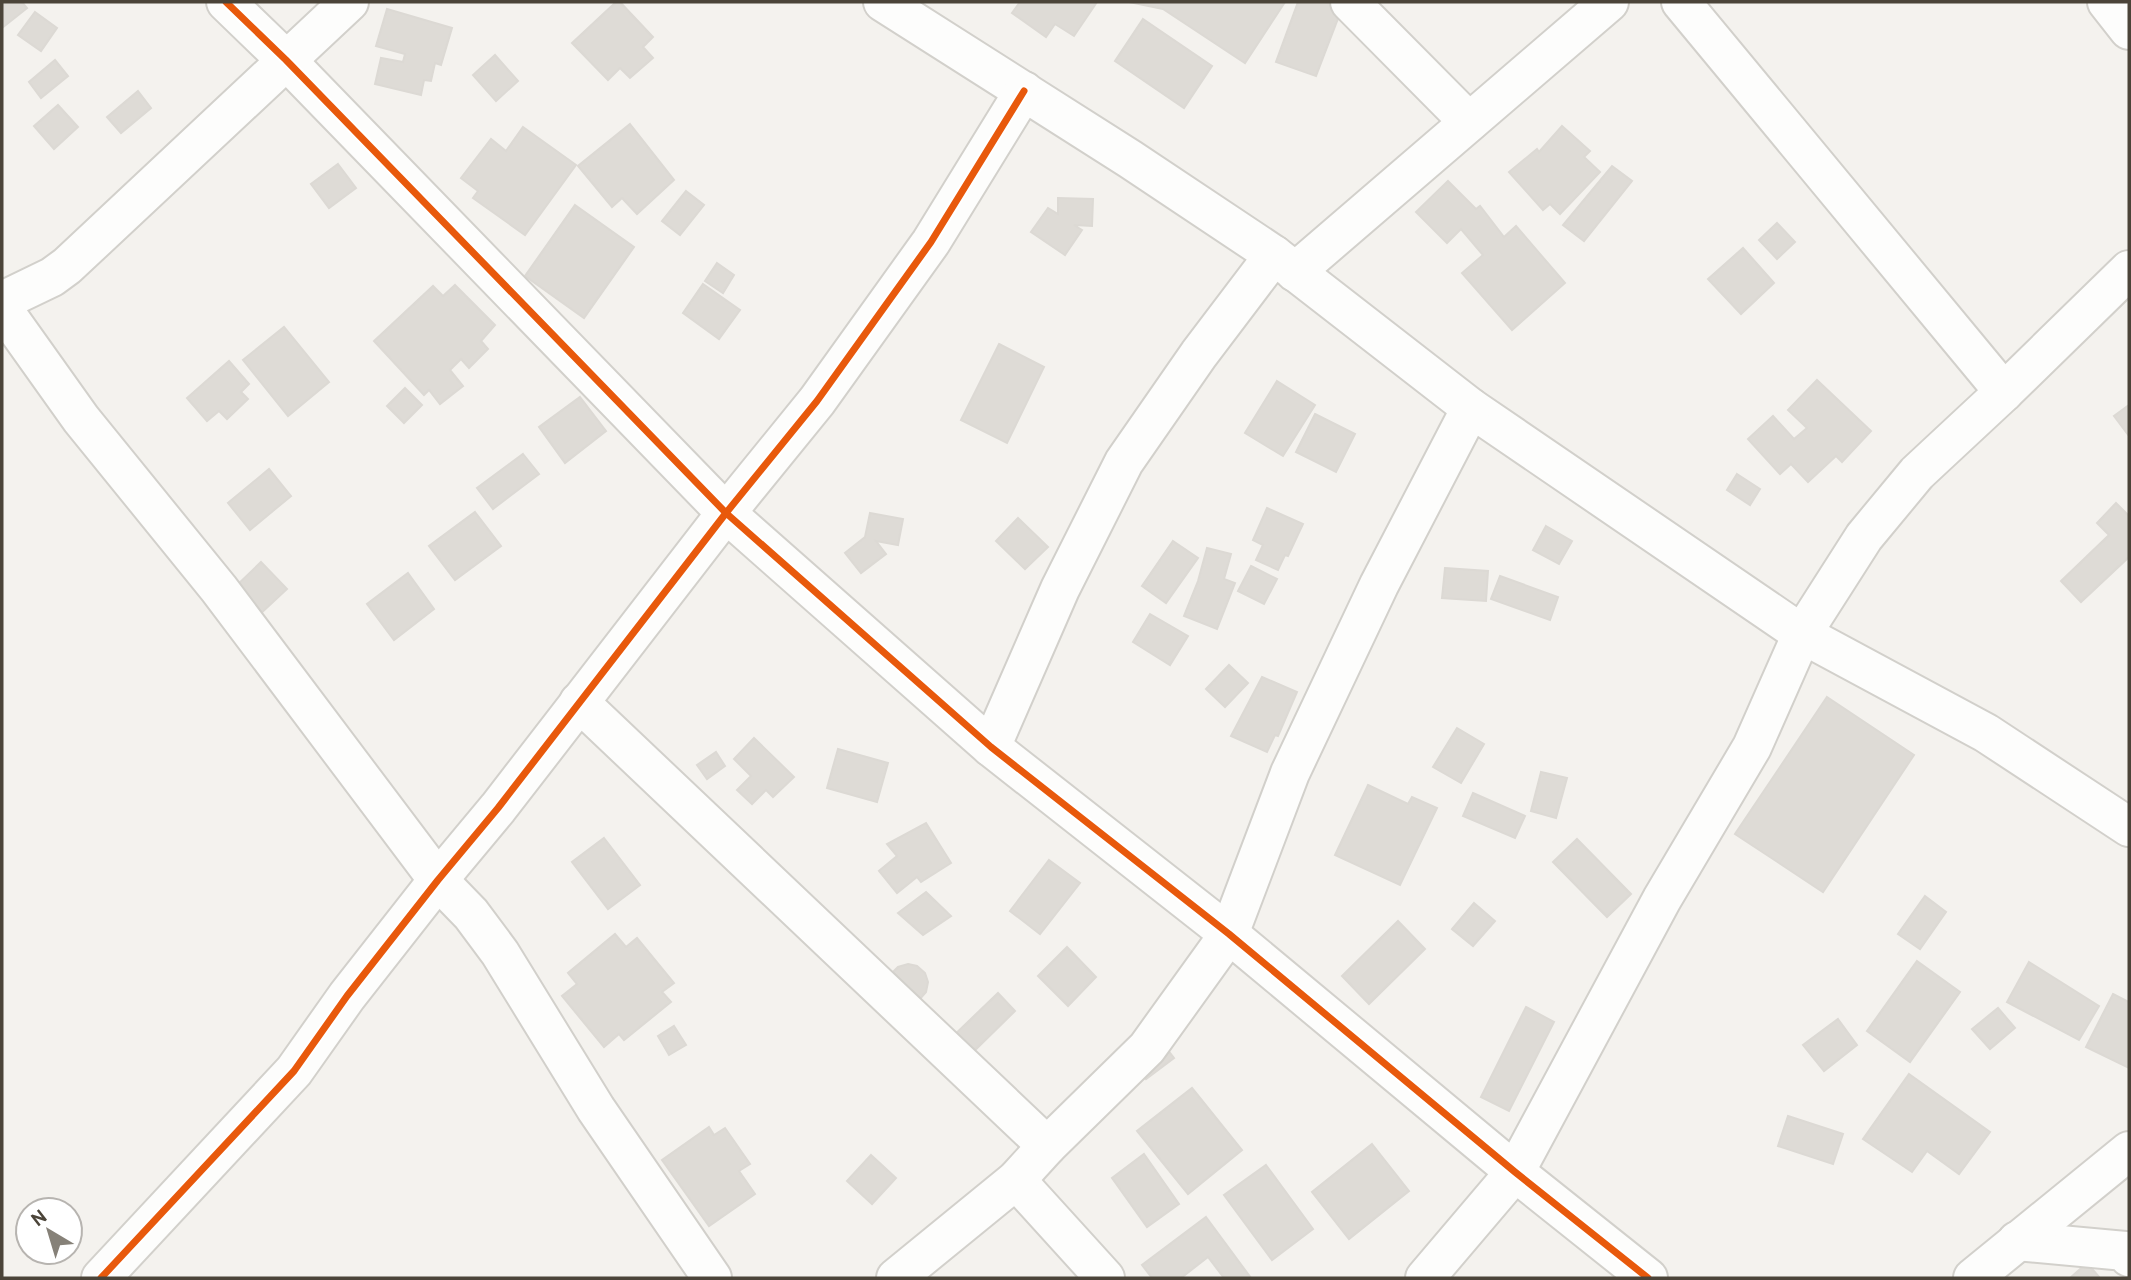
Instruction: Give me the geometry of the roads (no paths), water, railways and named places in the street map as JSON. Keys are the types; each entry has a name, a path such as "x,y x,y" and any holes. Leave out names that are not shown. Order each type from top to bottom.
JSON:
{"street":[{"path":"226,2 286,60 726,513 991,747 1229,934 1648,1278"},
{"path":"2,301 52,278 67,266 349,2"},
{"path":"883,2 1024,91 1285,264 1471,408 1802,634 2122,810"},
{"path":"1350,2 1469,122"},
{"path":"991,747 1060,589 1124,462 1199,354 1285,264 1469,122 1609,2"},
{"path":"1681,2 2004,392"},
{"path":"2107,2 2129,30"},
{"path":"102,1278 294,1071 347,996 817,401 931,242 1024,91"},
{"path":"1425,1278 1515,1171 1662,899 1752,747 1802,634 1864,537 1917,473 2129,270"},
{"path":"2,308 81,419 219,589 438,880 471,914 500,953 596,1109 712,1278"},
{"path":"896,1278 1016,1180 1147,1048 1229,934 1290,773 1379,585 1471,408"},
{"path":"579,702 1047,1146"},
{"path":"1973,1278 2129,1151"},
{"path":"1016,1180 1105,1278"},
{"path":"2017,1241 2125,1251 2129,1257"}]}
